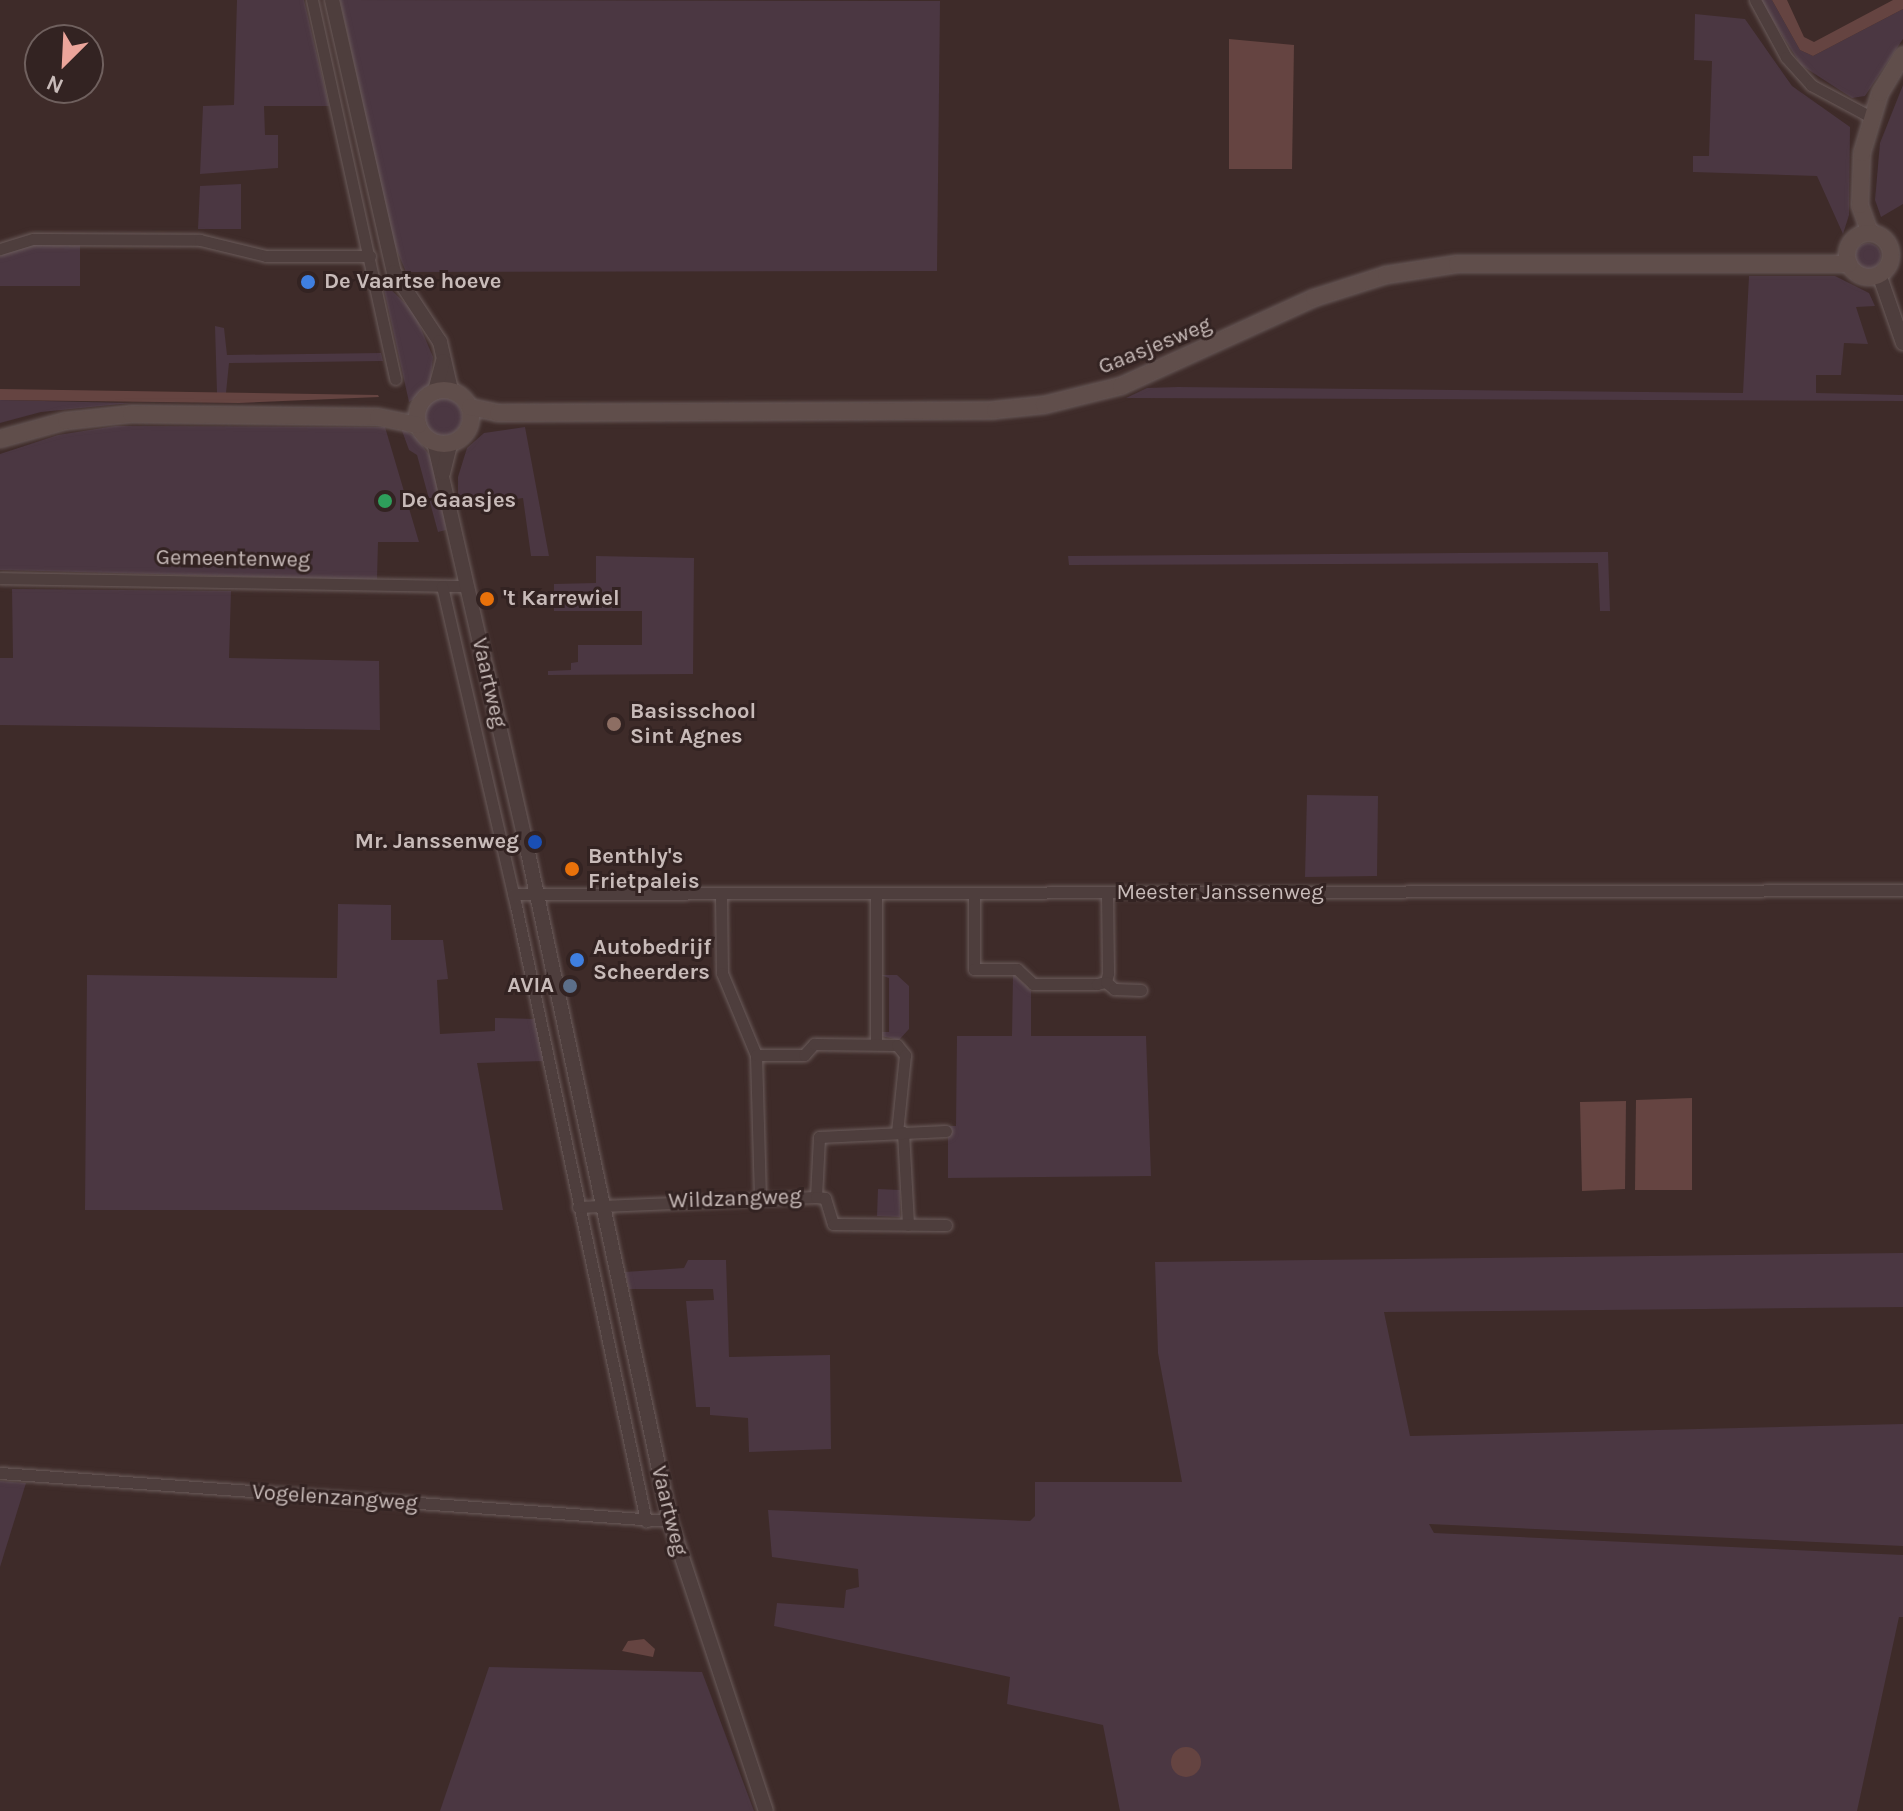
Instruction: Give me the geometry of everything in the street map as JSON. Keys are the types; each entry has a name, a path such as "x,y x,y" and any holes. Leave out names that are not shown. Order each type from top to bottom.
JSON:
{"main road":[{"path":"1864,234 1890,249 1888,265 1874,275 1848,258 1864,234 1862,153 1871,117 1903,55"},
{"name":"Gaasjesweg","path":"471,416 498,413 995,410 1044,405 1121,386 1314,298 1386,275 1457,264 1816,263 1848,258"},
{"path":"0,439 66,421 131,414 378,417 418,425 442,443 464,436 471,416 443,391 418,408 378,417"},
{"path":"418,408 418,425"}],"street":[{"path":"312,0 395,379"},
{"path":"332,0 388,247 402,288 431,324 443,361 443,391"},
{"path":"1755,0 1786,57 1811,85 1871,117"},
{"path":"0,249 33,239 200,240 266,256 370,254 388,247"},
{"path":"1874,275 1903,343"},
{"name":"Vaartweg","path":"442,443 443,473 465,586 536,893 599,1203 670,1521 766,1811"},
{"name":"Gemeentenweg","path":"0,578 465,586"},
{"name":"Vaartweg","path":"442,586 513,894 646,1521"},
{"name":"Meester Janssenweg","path":"536,893 1903,890"},
{"path":"513,894 536,893"},
{"path":"721,893 722,973 756,1055 760,1198"},
{"path":"876,893 876,1044"},
{"path":"974,893 974,969 1017,969 1033,984 1106,982 1114,989 1141,990"},
{"path":"1106,982 1107,893"},
{"path":"756,1055 804,1055 814,1044 901,1047 905,1082 898,1090 908,1225"},
{"path":"816,1197 819,1137 946,1131"},
{"name":"Wildzangweg","path":"599,1203 816,1197 825,1198 833,1224 946,1225"},
{"path":"578,1207 599,1203"},
{"name":"Vogelenzangweg","path":"0,1473 670,1521"}],"shaded area":[{"path":"237,0 304,0 329,106 264,106 265,135 278,135 278,168 200,174 203,106 234,105"},
{"path":"340,0 940,1 937,271 406,272 393,241"},
{"path":"1760,0 1772,0 1800,50 1813,56 1903,9 1903,39 1865,96 1852,98 1801,65"},
{"path":"1772,0 1787,0 1804,37 1814,42 1893,0 1903,0 1903,9 1813,56 1800,50"},
{"path":"1695,14 1745,19 1792,86 1850,127 1849,215 1843,234 1817,176 1693,172 1693,156 1709,156 1712,61 1694,60"},
{"path":"1229,39 1294,45 1292,169 1229,169"},
{"path":"1903,85 1903,204 1881,217 1875,200 1880,143"},
{"path":"241,184 241,229 198,229 200,186"},
{"path":"1868,243 1877,247 1881,256 1877,265 1868,269 1859,265 1855,256 1859,247"},
{"path":"24,244 80,245 80,286 0,286 0,256"},
{"path":"1749,276 1835,276 1869,293 1875,306 1856,307 1868,344 1844,343 1841,375 1816,375 1816,393 1903,395 1903,401 1126,398 1147,388 1178,387 1743,393"},
{"path":"382,281 414,312 433,357 430,388 409,402"},
{"path":"215,326 224,328 227,355 381,353 383,361 229,363 226,393 217,393"},
{"path":"0,389 379,397 239,403 0,400"},
{"path":"443,398 457,403 462,417 457,431 443,436 429,431 424,417 429,403"},
{"path":"0,400 131,403 41,412 0,423"},
{"path":"115,426 385,427 419,542 378,542 377,580 0,570 0,454 58,435"},
{"path":"525,427 549,556 531,556 523,498 458,508 458,477 467,448 484,433"},
{"path":"401,428 416,437 436,464 446,530 438,532 417,455 409,450"},
{"path":"1608,552 1610,611 1600,611 1598,563 1069,565 1068,556"},
{"path":"596,556 694,558 693,674 548,675 548,671 571,670 571,663 578,662 578,645 642,645 642,611 554,611 554,584 596,583"},
{"path":"12,589 231,591 229,658 379,661 380,730 0,725 0,658 13,658"},
{"path":"1307,795 1378,796 1377,876 1305,877"},
{"path":"338,904 391,905 391,940 443,940 448,979 437,980 440,1034 495,1031 495,1018 536,1019 546,1061 477,1063 503,1210 85,1210 87,975 337,978"},
{"path":"1013,974 1031,991 1031,1036 1146,1036 1151,1176 948,1178 948,1126 956,1126 957,1036 1012,1036"},
{"path":"880,975 897,975 909,986 909,1029 899,1040 881,1036 880,1032 889,1032 889,978"},
{"path":"1692,1098 1692,1190 1635,1190 1636,1100"},
{"path":"1626,1101 1625,1189 1582,1191 1580,1102"},
{"path":"878,1189 900,1190 900,1217 877,1216"},
{"path":"1903,1253 1903,1307 1384,1312 1410,1436 1903,1424 1903,1546 1429,1524 1434,1533 1903,1555 1903,1617 1899,1617 1857,1811 1120,1811 1103,1725 1007,1704 1010,1677 774,1626 777,1603 844,1608 846,1590 859,1587 858,1569 772,1557 768,1510 1030,1521 1035,1516 1035,1482 1182,1482 1158,1353 1155,1262"},
{"path":"688,1260 726,1260 729,1357 830,1355 831,1449 749,1452 748,1418 710,1415 710,1407 696,1407 686,1301 714,1300 713,1289 629,1289 625,1272 684,1268"},
{"path":"0,1481 26,1483 0,1567"},
{"path":"644,1639 655,1649 653,1657 622,1651 628,1641"},
{"path":"489,1667 702,1672 754,1811 440,1811"},
{"path":"1186,1747 1196,1752 1201,1762 1196,1772 1186,1777 1176,1772 1171,1762 1176,1752"}],"place":[{"name":"De Vaartse hoeve","path":"308,282"},
{"name":"De Gaasjes","path":"385,501"},
{"name":"'t Karrewiel","path":"487,599"},
{"name":"Basisschool Sint Agnes","path":"614,724"},
{"name":"Mr. Janssenweg","path":"535,842"},
{"name":"Benthly's Frietpaleis","path":"572,869"},
{"name":"Autobedrijf Scheerders","path":"577,960"},
{"name":"AVIA","path":"570,986"}]}
